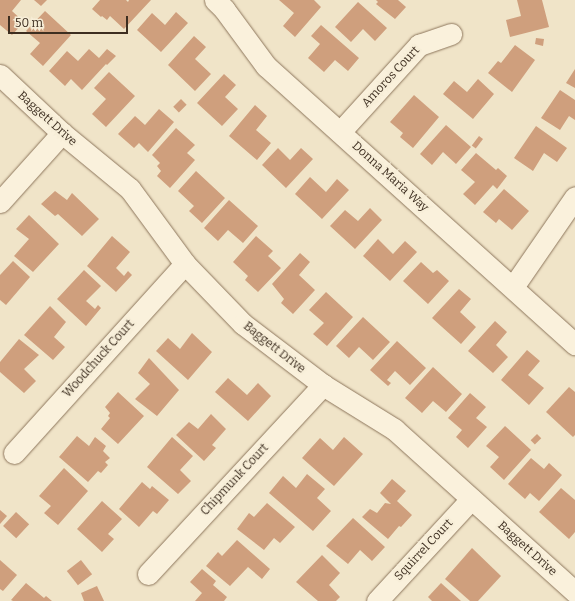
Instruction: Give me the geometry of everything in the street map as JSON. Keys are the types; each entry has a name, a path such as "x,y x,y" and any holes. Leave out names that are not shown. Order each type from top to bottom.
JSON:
{"street":[{"name":"Donna Maria Way","path":"215,0 224,9 266,66 575,344"},
{"name":"Amoros Court","path":"340,132 419,45 451,34"},
{"name":"Baggett Drive","path":"0,75 62,133 130,189 185,264 242,324 323,385 394,429 575,592"},
{"path":"0,202 62,133"},
{"path":"513,287 575,197"},
{"name":"Woodchuck Court","path":"14,453 185,264"},
{"name":"Chipmunk Court","path":"148,574 323,385"},
{"name":"Squirrel Court","path":"377,601 471,499"}],"building":[{"path":"0,0 21,0 12,11 24,22 12,35 0,25"},
{"path":"34,0 47,0 41,6"},
{"path":"100,0 126,0 128,2 129,0 151,0 124,29 110,16 107,20 92,9"},
{"path":"279,0 314,0 321,7 295,37 283,26 294,13"},
{"path":"376,0 398,0 406,7 395,19 376,4 378,2"},
{"path":"517,0 542,0 549,27 510,37 506,20 521,16"},
{"path":"358,2 387,28 375,41 363,29 351,42 335,27"},
{"path":"45,11 71,35 43,66 30,54 40,43 26,31"},
{"path":"176,12 188,23 161,52 137,30 152,13 165,25"},
{"path":"321,25 359,58 348,71 335,60 324,72 308,58 320,44 311,36"},
{"path":"194,36 206,47 195,59 211,74 195,91 168,65"},
{"path":"536,38 544,39 543,46 535,44"},
{"path":"515,45 535,60 512,92 488,73 498,61 501,63"},
{"path":"89,49 99,58 107,49 116,56 107,65 106,64 82,90 71,79 65,86 49,71 67,51 78,61"},
{"path":"575,69 575,88 566,83"},
{"path":"109,72 135,96 106,127 92,114 106,99 94,88"},
{"path":"224,74 236,85 225,97 238,109 222,126 197,103"},
{"path":"478,79 494,94 473,119 443,94 454,81 467,92"},
{"path":"560,90 575,100 575,120 569,116 560,130 541,118"},
{"path":"414,95 439,117 413,148 400,137 403,133 390,122"},
{"path":"181,99 187,105 179,112 173,107"},
{"path":"255,105 267,116 256,130 271,143 257,160 229,136"},
{"path":"159,109 174,122 148,152 139,143 134,148 118,134 135,116 145,125"},
{"path":"446,125 471,147 456,164 443,152 432,165 420,154"},
{"path":"536,126 567,148 557,162 544,153 533,171 514,158"},
{"path":"176,128 195,145 187,153 195,160 170,188 157,176 161,171 157,166 160,163 152,155"},
{"path":"479,136 483,139 476,149 472,146"},
{"path":"278,148 290,160 301,148 313,159 286,188 262,165"},
{"path":"476,153 496,170 498,168 507,176 497,189 493,185 475,205 463,194 475,182 461,170"},
{"path":"196,171 225,198 202,223 189,211 194,206 178,191"},
{"path":"310,177 326,192 337,179 349,190 322,219 295,194"},
{"path":"504,189 529,211 512,230 499,219 496,223 483,212"},
{"path":"55,191 67,200 72,193 99,219 82,236 58,214 55,216 41,204"},
{"path":"229,200 258,226 243,243 228,230 218,241 204,228"},
{"path":"370,208 382,220 355,249 330,226 345,210 358,221"},
{"path":"29,215 59,244 33,272 14,256 29,239 16,229"},
{"path":"112,236 130,252 116,268 124,276 128,271 132,275 116,292 87,266"},
{"path":"256,236 273,251 268,256 281,268 258,292 245,280 248,276 233,262"},
{"path":"378,239 393,254 405,241 417,252 390,281 363,256"},
{"path":"300,253 310,262 299,275 315,290 293,314 281,303 284,299 272,284"},
{"path":"13,261 30,277 6,305 0,300 0,275"},
{"path":"421,262 433,273 437,270 449,281 428,304 403,281"},
{"path":"84,270 101,286 86,301 95,309 98,305 101,308 86,326 57,299"},
{"path":"459,289 471,299 460,312 476,327 461,344 432,318"},
{"path":"326,292 353,317 327,346 313,334 324,323 309,310"},
{"path":"50,306 66,322 54,337 65,347 53,360 24,335"},
{"path":"363,317 390,342 373,360 359,347 349,358 336,346"},
{"path":"495,321 507,332 496,345 508,357 493,373 468,351"},
{"path":"192,333 212,352 188,380 156,351 168,338 180,349"},
{"path":"19,339 39,355 24,369 36,381 24,393 0,372 0,362"},
{"path":"397,341 426,368 410,385 395,371 387,380 391,383 388,386 370,370"},
{"path":"527,350 540,361 528,375 544,388 529,405 501,380"},
{"path":"149,358 179,390 157,416 135,399 150,384 138,373"},
{"path":"433,367 462,394 446,412 433,401 422,413 405,398"},
{"path":"228,378 247,395 258,383 271,396 248,421 215,392"},
{"path":"569,387 575,392 575,435 573,437 546,412"},
{"path":"118,392 144,416 118,444 101,429 110,418 108,416 110,413 105,407"},
{"path":"470,393 486,407 476,418 487,427 468,448 456,437 462,430 448,418"},
{"path":"211,414 226,429 212,445 216,448 204,461 176,435 189,422 198,429"},
{"path":"505,426 531,450 504,480 490,467 499,457 486,446"},
{"path":"537,434 541,438 535,445 531,440"},
{"path":"77,436 89,446 95,437 106,446 103,451 110,458 105,462 108,465 101,473 98,471 88,482 59,457"},
{"path":"172,437 193,456 180,470 191,481 178,494 147,467"},
{"path":"344,437 363,454 334,486 302,458 320,438 333,450"},
{"path":"531,458 544,469 549,463 562,475 539,501 530,493 525,499 508,484"},
{"path":"64,468 88,491 58,525 44,513 51,506 39,496"},
{"path":"307,474 325,489 317,498 331,511 313,531 269,493 283,476 296,488"},
{"path":"392,479 406,491 397,501 412,515 401,527 399,526 388,539 362,517 370,509 377,513 385,503 391,504 380,493"},
{"path":"142,482 150,489 152,486 169,500 157,514 153,511 139,527 119,509"},
{"path":"561,488 575,500 575,532 569,539 539,512"},
{"path":"102,501 122,519 108,534 114,539 102,552 77,529"},
{"path":"267,503 295,527 280,543 274,538 264,550 237,529 249,513 254,517"},
{"path":"0,510 7,516 0,524"},
{"path":"16,512 29,524 16,538 3,526"},
{"path":"353,518 385,547 372,561 360,550 348,564 326,546"},
{"path":"237,540 270,569 262,579 248,567 230,586 206,566 218,552 222,556"},
{"path":"472,548 501,576 478,601 470,601 445,579"},
{"path":"322,555 340,573 329,585 340,597 336,601 318,601 296,582"},
{"path":"0,560 17,575 3,591 0,589"},
{"path":"81,560 92,574 78,585 67,571"},
{"path":"202,569 216,581 213,585 227,597 224,601 195,601 202,593 190,582"},
{"path":"26,583 44,598 46,596 52,601 11,600"},
{"path":"441,583 461,601 432,601 428,597"},
{"path":"97,586 104,601 84,601 81,593"}]}
